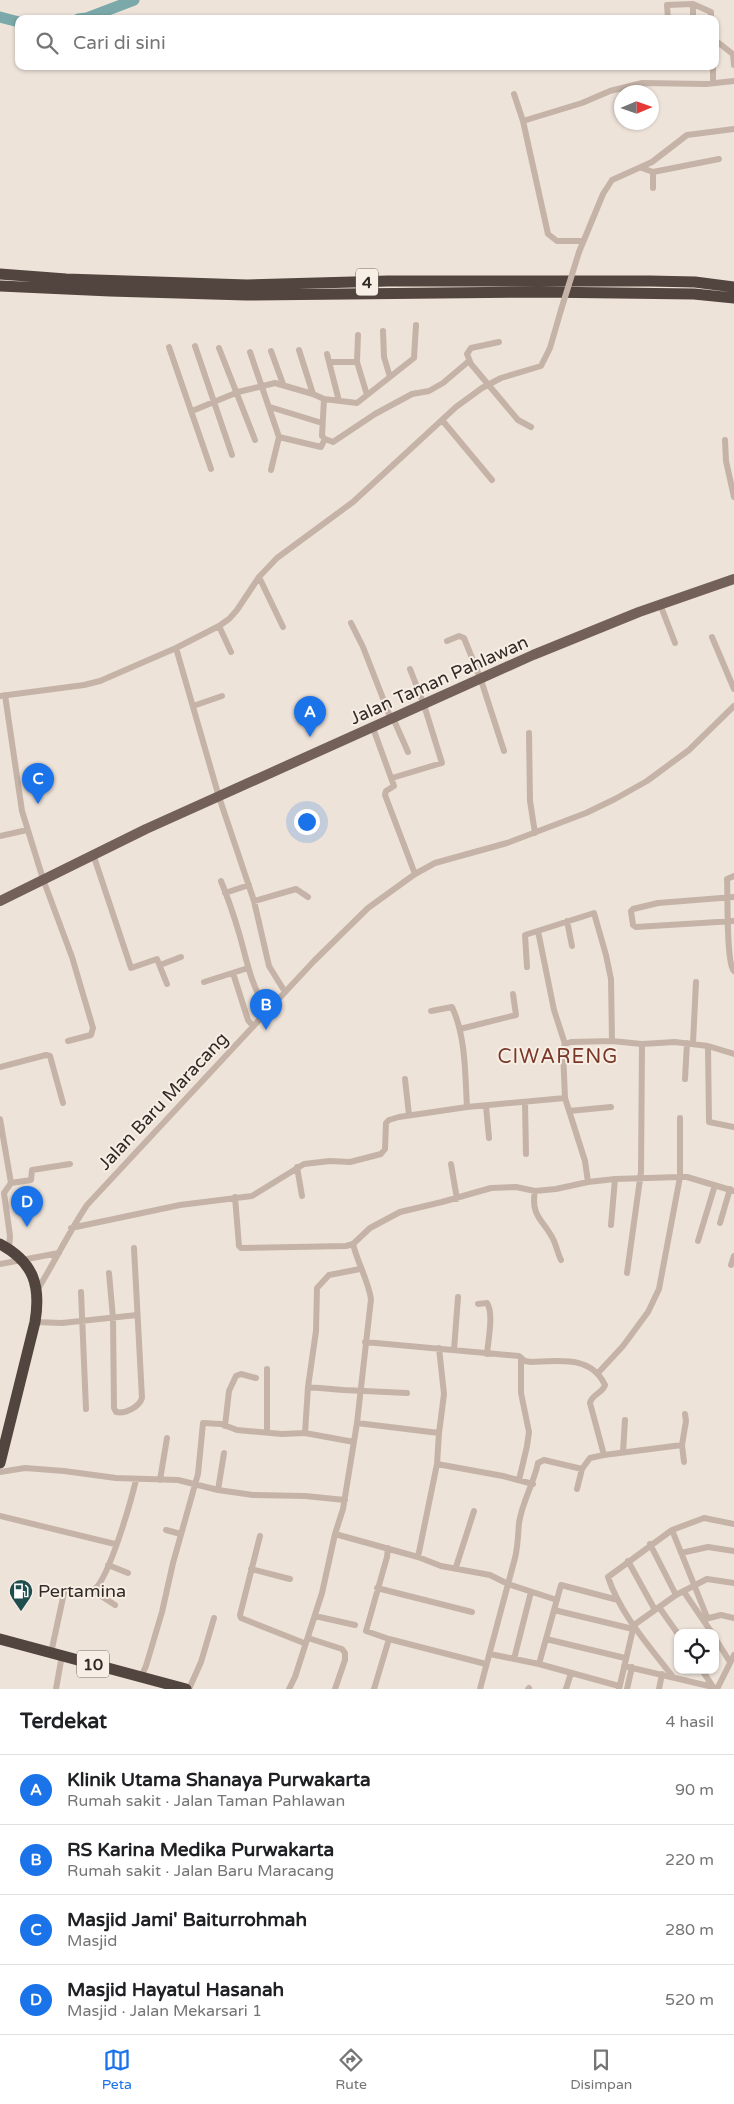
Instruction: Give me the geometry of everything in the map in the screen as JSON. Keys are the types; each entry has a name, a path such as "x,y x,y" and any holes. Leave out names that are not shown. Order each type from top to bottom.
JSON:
{"highway":[{"name":"4","path":"0,274 82,280 247,285 388,281 631,281 695,282 734,287"},
{"name":"4","path":"0,286 246,295 548,292 694,294 734,298"},
{"path":"0,1464 35,1322 38,1289 34,1276 22,1260 5,1247"},
{"name":"10","path":"0,1639 188,1689"}],"main road":[{"name":"Jalan Taman Pahlawan","path":"0,901 93,854 533,655 660,604 734,579"}],"street":[{"path":"693,4 694,15"},
{"path":"668,15 667,5 693,4 711,12 711,15"},
{"path":"719,43 734,54 734,65"},
{"path":"713,70 713,83"},
{"path":"523,122 582,103 610,91 642,83 713,83 734,81"},
{"path":"514,94 523,122 549,236 557,241 582,241"},
{"path":"68,1041 91,1035 93,1028 72,957 42,879 27,830 18,792 2,696 84,685 100,680 176,648 229,619 259,577 282,553 353,502 472,394 512,373 541,366 550,348 582,241 610,182 618,176 642,168 659,158 687,135 734,129"},
{"path":"642,168 653,172 719,160"},
{"path":"652,188 653,172"},
{"path":"192,411 238,392 275,382 324,399 357,403 414,358 416,325"},
{"path":"383,331 384,357 390,377"},
{"path":"358,335 357,362 367,395"},
{"path":"499,342 471,348 467,354 468,360 518,420 531,427"},
{"path":"195,346 232,455"},
{"path":"169,347 211,468"},
{"path":"219,348 238,392 255,440"},
{"path":"299,350 313,394"},
{"path":"271,351 283,384"},
{"path":"250,352 279,437 271,470"},
{"path":"327,354 339,401"},
{"path":"324,399 322,436 331,442 337,441 375,414 412,394 429,391 453,376 468,360"},
{"path":"329,362 357,362"},
{"path":"270,407 322,423"},
{"path":"442,420 492,480"},
{"path":"279,437 321,447 325,439"},
{"path":"725,440 726,460 734,497"},
{"path":"259,577 283,628"},
{"path":"660,604 676,643"},
{"path":"351,623 408,752"},
{"path":"219,626 231,652"},
{"path":"447,640 459,636 464,638 481,680 504,751"},
{"path":"712,637 734,689"},
{"path":"176,648 219,797 254,900 269,966 285,992"},
{"path":"392,778 442,763 424,705 410,669"},
{"path":"193,706 222,696"},
{"name":"Jalan Baru Maracang","path":"38,1289 60,1253 71,1228 100,1191 356,918 415,874 435,864 535,833 586,813 647,781 689,750 734,706"},
{"path":"373,728 394,787 386,791 385,795 415,874"},
{"path":"529,733 530,801 535,833"},
{"path":"0,836 27,830"},
{"path":"93,854 131,968 155,959 160,965 167,984"},
{"path":"734,876 727,879 731,898 730,966 734,970"},
{"path":"221,881 240,935 248,968 260,998 268,1010"},
{"path":"225,893 249,885"},
{"path":"254,900 296,889 308,897"},
{"path":"731,898 658,903 633,908 631,911 633,925 636,927 731,921"},
{"path":"528,967 524,937 593,912 596,917 611,980 612,1041"},
{"path":"567,921 572,946"},
{"path":"538,931 554,1010 565,1044 563,1050 565,1098 585,1161 588,1182"},
{"path":"160,965 181,957"},
{"path":"204,982 248,968"},
{"path":"233,973 248,1020 253,1026"},
{"path":"685,1080 696,982"},
{"path":"460,1030 516,1015 513,994"},
{"path":"431,1011 452,1007 460,1030 467,1107"},
{"path":"565,1044 571,1042 612,1041 642,1044 690,1043 734,1054"},
{"path":"627,1272 640,1179 642,1044"},
{"path":"708,1046 709,1122 734,1127"},
{"path":"0,1067 46,1055 50,1056 63,1104"},
{"path":"406,1079 409,1114"},
{"path":"71,1228 180,1206 252,1196 277,1183 297,1167 314,1162 350,1162 381,1154 385,1148 386,1124 389,1120 409,1114 565,1098"},
{"path":"525,1103 526,1154"},
{"path":"486,1106 488,1138"},
{"path":"569,1110 611,1107"},
{"path":"598,1373 623,1346 648,1312 658,1294 664,1271 680,1177 680,1118"},
{"path":"0,1119 11,1183 4,1193 10,1236 5,1247"},
{"path":"11,1183 31,1180 32,1170 70,1164"},
{"path":"451,1164 457,1198"},
{"path":"297,1167 302,1196"},
{"path":"235,1197 239,1246 241,1248 340,1247 353,1244 370,1228 400,1212 491,1188 516,1187 535,1191 615,1179 680,1177 732,1190 720,1223"},
{"path":"610,1225 615,1179"},
{"path":"698,1241 715,1185"},
{"path":"535,1191 533,1202 536,1216 555,1243 562,1260"},
{"path":"289,1689 315,1616 335,1534 341,1518 357,1423 371,1299 353,1244"},
{"path":"109,1273 113,1318 114,1408 116,1412 124,1413 140,1403 142,1398 134,1248"},
{"path":"0,1264 60,1253"},
{"path":"731,1265 734,1256"},
{"path":"305,1433 308,1386 316,1331 317,1288 328,1274 360,1269"},
{"path":"81,1292 86,1409"},
{"path":"454,1350 458,1297"},
{"path":"478,1304 487,1303 489,1306 487,1354"},
{"path":"35,1322 62,1323 137,1315"},
{"path":"365,1342 519,1356 521,1359 531,1362 573,1360 586,1366 598,1373 605,1385 593,1397 590,1403 604,1455"},
{"path":"418,1557 437,1464 444,1394 439,1348"},
{"path":"519,1480 528,1446 529,1432 521,1393 521,1359"},
{"path":"267,1369 267,1432"},
{"path":"225,1426 229,1391 236,1376 240,1374 256,1378"},
{"path":"308,1386 327,1389 407,1392"},
{"path":"684,1462 682,1445 686,1421 685,1414"},
{"path":"623,1452 625,1420"},
{"path":"357,1423 440,1432"},
{"path":"141,1677 162,1612 198,1474 202,1424 225,1426 237,1430 305,1433 354,1442"},
{"path":"160,1480 167,1438"},
{"path":"577,1489 582,1469 590,1458 682,1445"},
{"path":"218,1490 224,1453"},
{"path":"480,1689 519,1540 519,1522 533,1484 538,1463 541,1460 582,1469"},
{"path":"437,1464 533,1484"},
{"path":"0,1472 25,1468 136,1480 178,1480 218,1490 253,1495 305,1496 344,1500"},
{"path":"92,1590 104,1576 129,1509 136,1480"},
{"path":"456,1567 474,1511"},
{"path":"0,1516 115,1544"},
{"path":"673,1677 634,1627 618,1600 608,1577 650,1544 672,1530 704,1518 734,1524"},
{"path":"166,1530 181,1534"},
{"path":"672,1530 710,1629"},
{"path":"335,1534 388,1548 442,1566 456,1567 490,1575 508,1584 557,1600"},
{"path":"260,1536 240,1612 241,1618 306,1640 342,1649 345,1653 345,1660 335,1689"},
{"path":"650,1544 676,1595"},
{"path":"682,1552 710,1547 734,1550"},
{"path":"388,1548 366,1631 389,1639 486,1664"},
{"path":"628,1561 657,1608 674,1629"},
{"path":"108,1565 128,1574"},
{"path":"251,1569 290,1579"},
{"path":"490,1654 538,1664 619,1687 634,1627 676,1595 710,1578 734,1582"},
{"path":"538,1664 562,1585 618,1600"},
{"path":"377,1588 472,1612"},
{"path":"56,1689 56,1654 64,1593 68,1589 92,1590 115,1604"},
{"path":"514,1659 531,1592"},
{"path":"684,1592 705,1618"},
{"path":"554,1610 634,1627"},
{"path":"705,1618 721,1615 734,1618"},
{"path":"315,1616 355,1625"},
{"path":"188,1689 201,1662 214,1618"},
{"path":"374,1689 389,1639"},
{"path":"546,1640 625,1658"},
{"path":"716,1688 732,1659 719,1643"},
{"path":"624,1666 716,1688"},
{"path":"627,1689 632,1668"},
{"path":"566,1689 570,1673"},
{"path":"659,1689 662,1674"},
{"path":"705,1674 716,1688"},
{"path":"688,1689 690,1681"}],"waterway":[{"path":"95,15 134,0"},
{"path":"0,17 15,21"}],"place":[{"name":"Klinik Utama Shanaya Purwakarta","path":"310,737"},
{"name":"Masjid Jami' Baiturrohmah","path":"38,804"},
{"name":"RS Karina Medika Purwakarta","path":"266,1030"},
{"name":"Masjid Hayatul Hasanah","path":"27,1227"},
{"name":"Pertamina","path":"21,1612"}],"district":[{"name":"CIWARENG","path":"558,1056"}]}
